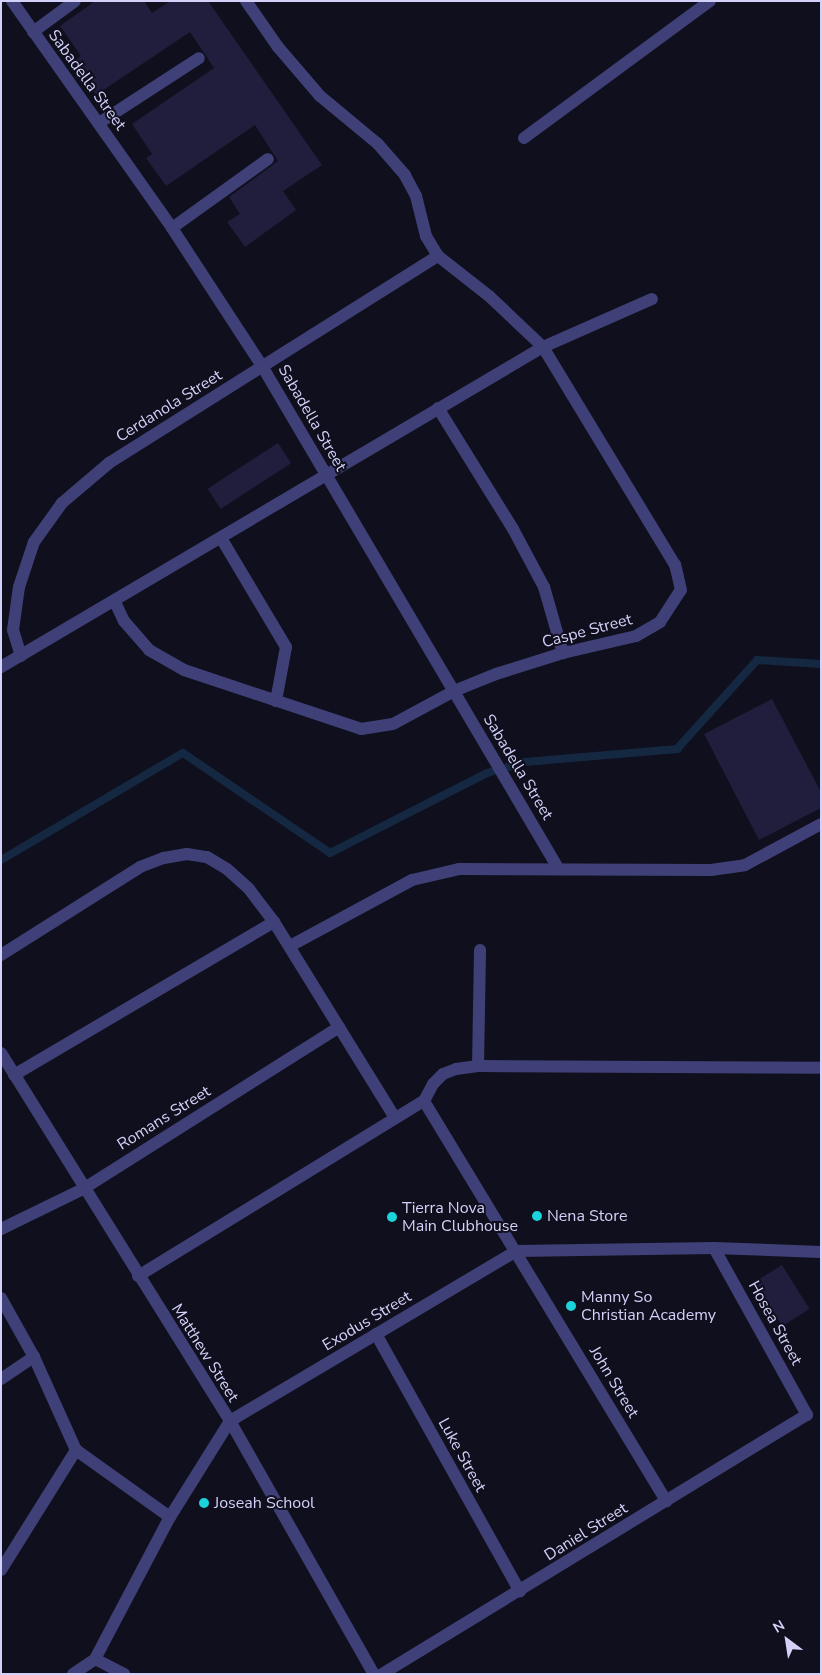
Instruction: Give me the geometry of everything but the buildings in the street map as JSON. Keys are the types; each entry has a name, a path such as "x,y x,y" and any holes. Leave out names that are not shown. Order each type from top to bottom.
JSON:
{"street":[{"name":"Sabadella Street","path":"12,1 172,228 262,366 454,692 505,773 558,868"},
{"path":"33,32 75,1"},
{"path":"246,1 278,48 320,96 378,144 405,175 416,196 426,236 438,256"},
{"path":"524,138 710,1"},
{"path":"99,123 199,58"},
{"path":"172,228 268,159"},
{"name":"Caspe Street","path":"115,602 124,622 149,650 184,670 361,729 393,724 454,692 562,653 636,636 660,622 681,590 675,565 543,347 497,302 438,256"},
{"name":"Cerdanola Street","path":"21,656 13,630 19,587 34,542 62,503 110,463 438,256"},
{"path":"1,667 115,602 543,347 652,299"},
{"path":"438,408 513,528 544,587 562,653"},
{"path":"221,538 286,647 276,701"},
{"path":"290,946 412,880 459,869 711,870 745,864 821,824"},
{"path":"1,955 140,867 164,858 187,854 207,857 227,868 249,889 274,922 395,1118"},
{"path":"14,1076 274,922"},
{"path":"478,1066 480,950"},
{"name":"Romans Street","path":"1,1229 83,1189 339,1027"},
{"name":"Matthew Street","path":"1,1053 83,1189 230,1421 374,1674"},
{"path":"138,1276 424,1101 432,1084 443,1074 478,1066 821,1068"},
{"name":"John Street","path":"424,1101 666,1501"},
{"name":"Exodus Street","path":"73,1674 95,1659 170,1517 230,1421 516,1251 714,1248 821,1252"},
{"name":"Hosea Street","path":"714,1248 807,1414"},
{"path":"1,1298 34,1357 76,1450 170,1517"},
{"name":"Luke Street","path":"376,1334 520,1592"},
{"path":"1,1379 34,1357"},
{"name":"Daniel Street","path":"382,1674 520,1592 807,1414"},
{"path":"1,1570 76,1450"},
{"path":"95,1659 124,1674"}],"waterway":[{"path":"1,860 183,753 330,853 487,773 525,762 677,749 757,660 821,664"}],"place":[{"name":"Nena Store","path":"537,1216"},
{"name":"Tierra Nova Main Clubhouse","path":"392,1217"},
{"name":"Manny So Christian Academy","path":"571,1306"},
{"name":"Joseah School","path":"204,1503"}]}
